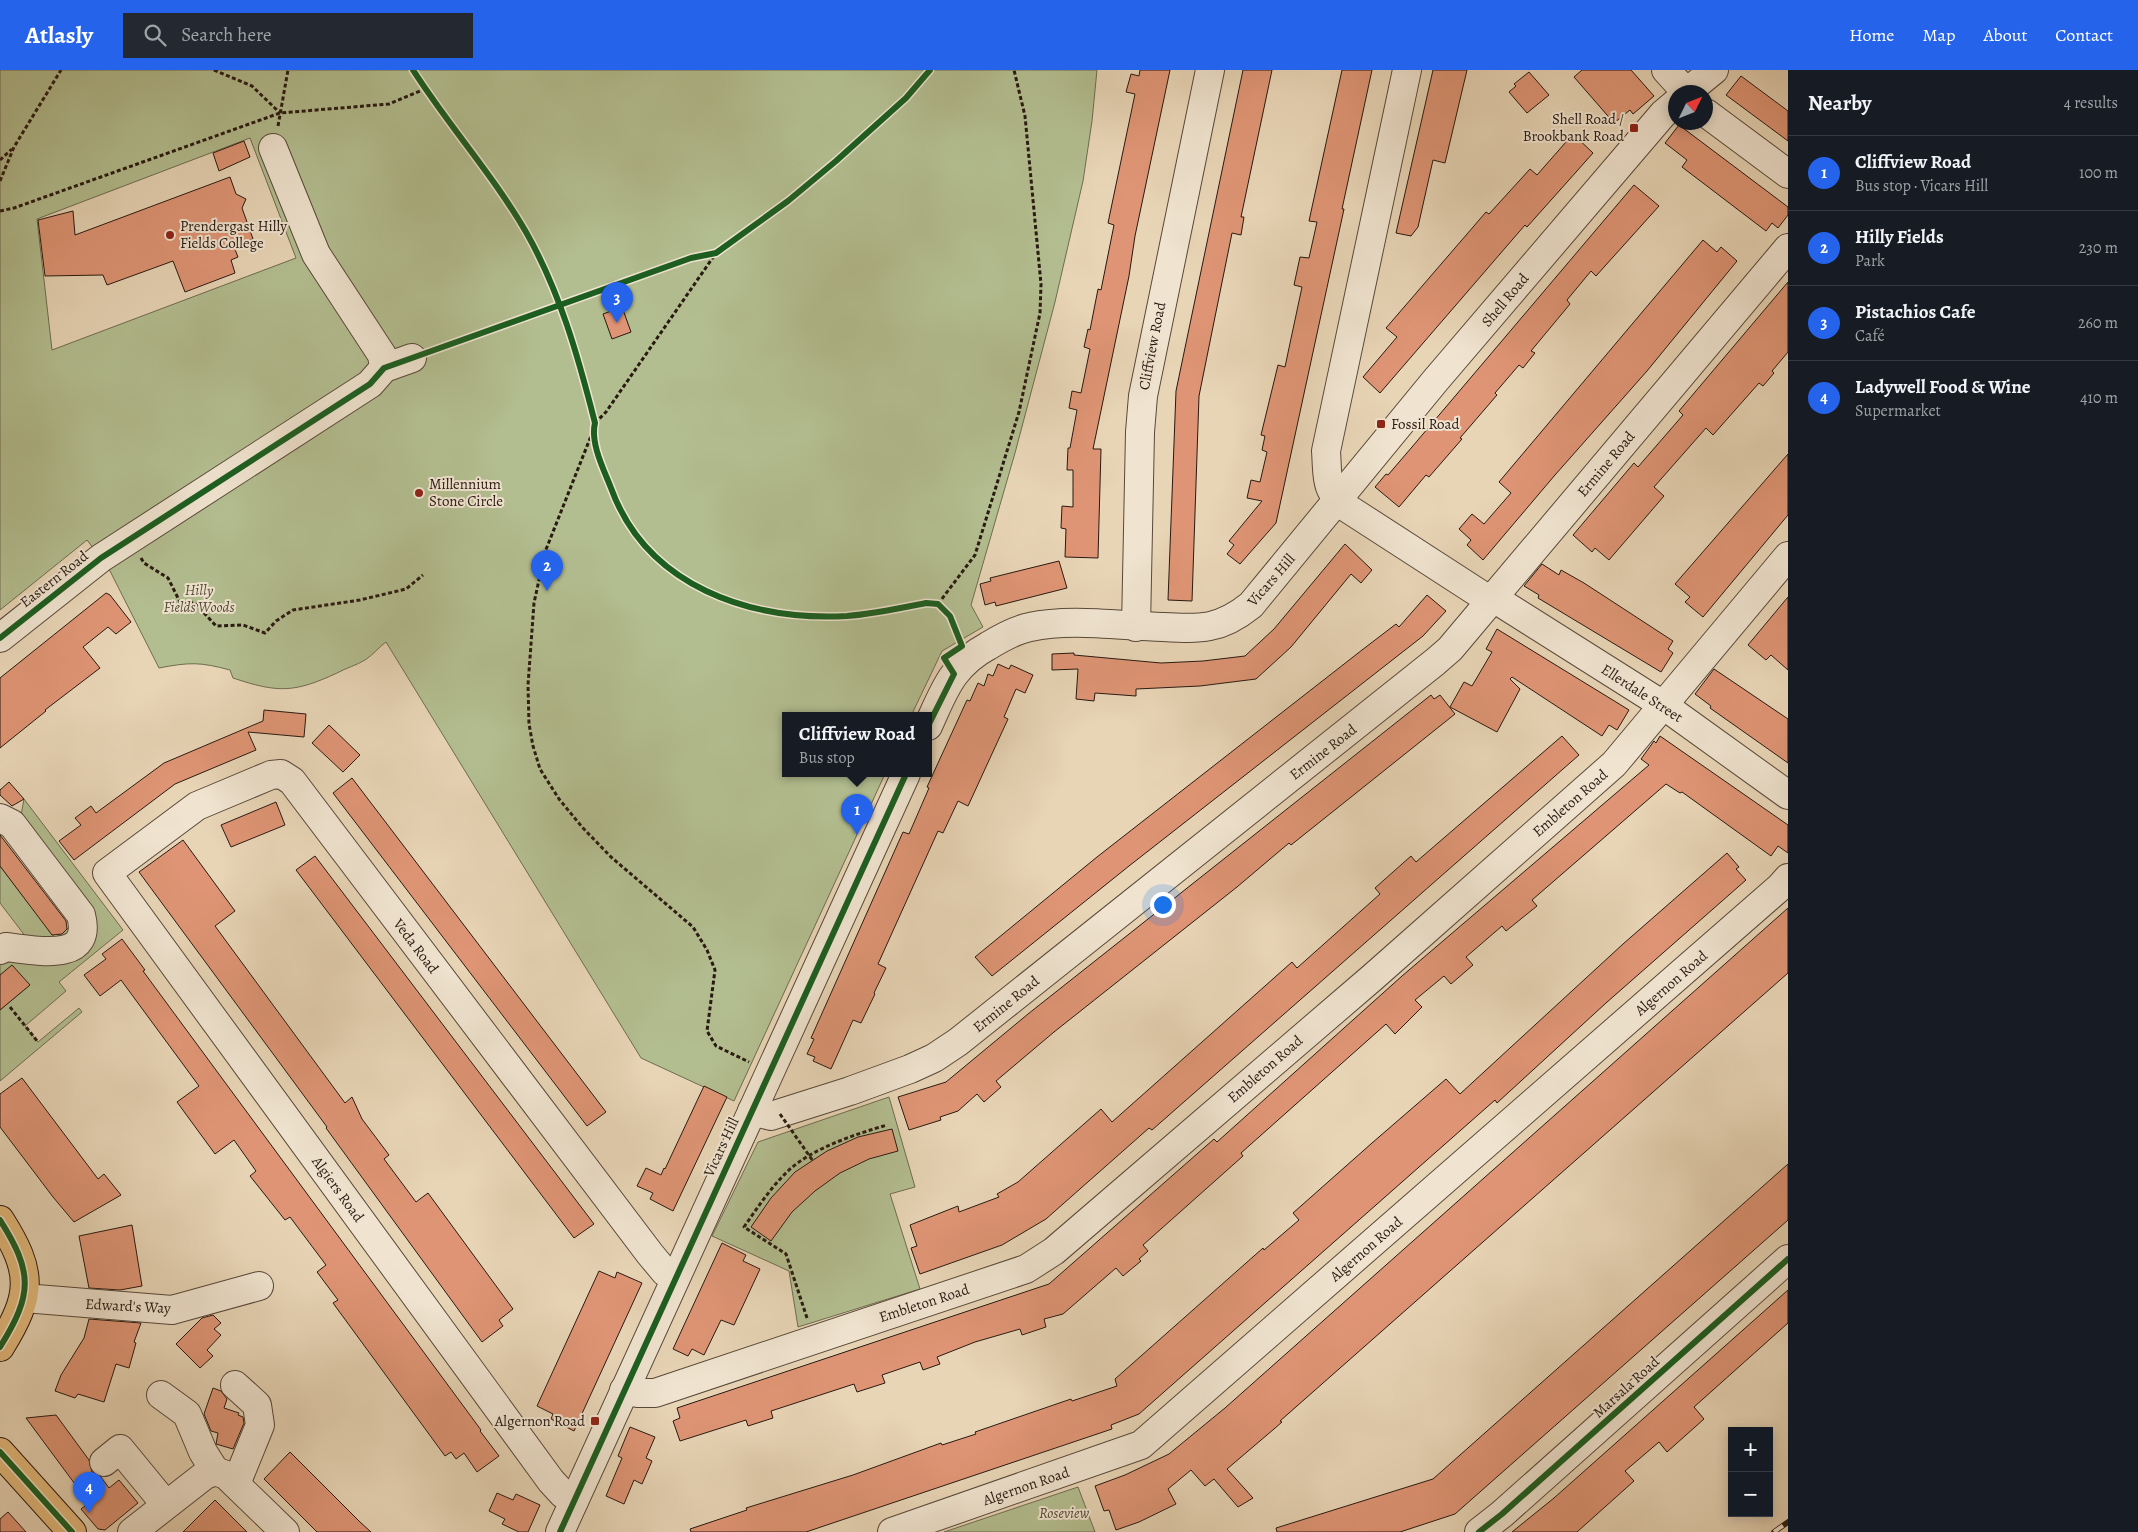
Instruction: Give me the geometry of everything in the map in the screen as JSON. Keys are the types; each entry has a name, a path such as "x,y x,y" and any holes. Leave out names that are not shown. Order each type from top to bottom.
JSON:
{"main road":[{"path":"0,1220 16,1246 25,1270 24,1298 15,1323 0,1347"},
{"path":"0,1452 72,1532"}],"street":[{"name":"Cliffview Road","path":"1136,626 1142,396 1210,70"},
{"path":"1407,70 1326,451 1329,489 1337,500 1480,594 1491,599"},
{"path":"1666,70 1680,85"},
{"path":"1696,85 1714,70"},
{"name":"Shell Road","path":"1337,500 1435,381 1668,110"},
{"path":"1713,118 1788,174"},
{"path":"273,148 316,254 382,355 384,368 412,358"},
{"name":"Ermine Road","path":"752,1111 771,1116 780,1114 910,1069 934,1058 958,1042 1436,662 1450,649 1788,248"},
{"name":"Eastern Road","path":"0,638 128,539 370,384 384,368"},
{"name":"Vicars Hill","path":"932,718 954,674 978,652 1002,638 1029,627 1059,624 1193,628 1215,626 1235,618 1251,605 1337,500"},
{"name":"Embleton Road","path":"624,1390 638,1393 655,1393 1026,1269 1054,1251 1373,976 1614,764 1788,556"},
{"name":"Ellerdale Street","path":"1491,599 1503,604 1663,705 1788,794"},
{"name":"Veda Road","path":"106,873 197,806 271,775 281,774 292,781 650,1254 665,1272 675,1278"},
{"name":"Vicars Hill","path":"560,1532 905,777"},
{"path":"0,818 12,824 81,915 83,924 79,941 62,952 6,947 0,950"},
{"name":"Algiers Road","path":"106,873 551,1482 563,1494 574,1501"},
{"name":"Algernon Road","path":"892,1532 1141,1445 1788,878"},
{"name":"Marsala Road","path":"1479,1532 1507,1510 1788,1259"},
{"name":"Edward's Way","path":"24,1298 172,1310 259,1286"},
{"path":"225,1478 260,1425 257,1405 235,1385"},
{"path":"161,1395 187,1414 203,1452 225,1478 285,1532"},
{"path":"104,1462 120,1449 166,1505"},
{"path":"132,1532 205,1475 225,1478"}],"path":[{"path":"0,181 14,147 60,70"},
{"path":"214,70 252,86 280,113"},
{"path":"273,148 288,70"},
{"path":"946,610 935,604 975,555 1019,412 1040,313 1041,284 1025,116 1014,70"},
{"path":"421,83 431,97"},
{"path":"0,211 14,208 280,113 389,104 425,89"},
{"path":"0,160 14,147"},
{"path":"595,423 606,412 716,253 723,248"},
{"path":"708,254 716,253"},
{"path":"593,414 595,423 593,431 545,552 534,603 528,685 529,724 533,746 540,769 559,799 582,827 611,857 693,927 708,950 715,970 707,1031 716,1046 770,1072"},
{"path":"593,431 595,440"},
{"path":"128,539 144,563 168,578 181,604 194,602 216,626 243,625 264,633 276,621 293,610 360,600 406,589 423,575"},
{"path":"10,1007 38,1042"},
{"path":"780,1114 813,1161"},
{"path":"814,1340 786,1254 744,1228 765,1196 790,1169 854,1134 887,1125"}],"green space":[{"name":"Hilly Fields Woods","path":"0,70 1097,70 1083,181 1055,302 1015,453 971,605 983,627 942,651 913,712 782,712 782,777 884,777 734,1101 641,1058 386,642 368,658 359,663 322,680 286,689 262,686 233,678 230,670 211,665 187,664 159,668 109,569 87,540 0,610","holes":["250,138 296,258 52,350 37,219"]},
{"path":"24,799 123,930 59,982 66,991 25,1026 38,1042 79,1008 82,1012 0,1081 0,1010 30,985 0,975 0,957 83,945 20,821"},
{"path":"0,866 55,938 75,923 68,914 72,911 79,921 73,936 60,942 29,941 0,903"},
{"path":"889,1097 915,1187 890,1194 920,1289 798,1327 789,1271 712,1236 758,1142"},
{"name":"Roseview","path":"1078,1487 1095,1532 944,1532"}],"building":[{"path":"1140,70 1170,70 1093,449 1101,449 1098,558 1065,557 1066,529 1061,528 1062,506 1073,507 1073,470 1067,470 1068,448 1070,448 1077,410 1069,408 1072,391 1081,393 1090,349 1084,347 1088,329 1090,330 1098,289 1101,290 1114,225 1108,223 1135,94 1126,92 1131,74 1139,76"},
{"path":"1243,70 1272,70 1241,217 1244,217 1241,235 1232,233 1199,396 1192,601 1168,600 1176,391"},
{"path":"1342,70 1372,70 1342,209 1344,209 1276,523 1240,564 1227,554 1234,545 1229,541 1262,501 1247,498 1251,480 1260,482 1267,452 1262,450 1265,436 1261,435 1278,365 1285,367 1302,287 1294,285 1300,257 1309,258 1317,222 1309,221"},
{"path":"1433,70 1467,70 1445,163 1433,160 1418,227 1411,236 1396,233"},
{"path":"1582,70 1631,70 1654,96 1633,114 1630,110 1614,123 1574,77"},
{"path":"1529,72 1549,95 1527,113 1509,92 1516,86 1514,84"},
{"path":"1741,76 1788,111 1788,141 1726,95"},
{"path":"1675,130 1686,130 1788,207 1788,215 1778,228 1772,223 1766,231 1682,167 1687,160 1665,143"},
{"path":"1573,134 1593,153 1527,227 1525,225 1380,393 1363,377 1397,337 1386,328 1486,212 1489,214 1530,169 1537,175"},
{"path":"244,141 250,157 219,171 213,153"},
{"name":"Prendergast Hilly Fields College","path":"230,177 236,194 246,199 242,208 253,239 234,247 238,257 231,260 235,273 185,292 173,261 107,285 103,275 45,276 38,220 73,211 75,235"},
{"path":"1634,185 1659,206 1596,276 1591,271 1567,300 1570,304 1531,351 1535,353 1523,368 1519,365 1495,393 1497,395 1460,438 1462,439 1429,477 1426,475 1399,507 1375,487 1386,474 1388,475"},
{"path":"1703,240 1717,252 1721,247 1737,261 1647,371 1483,560 1467,545 1471,540 1459,529 1472,514 1484,524 1511,493 1499,482"},
{"path":"1788,282 1788,352 1772,371 1774,373 1763,386 1759,383 1713,435 1706,428 1654,487 1664,496 1609,560 1595,548 1592,552 1573,535 1634,463 1638,467 1683,415 1679,411"},
{"path":"622,307 631,332 612,339 603,314"},
{"path":"1788,454 1788,515 1703,617 1685,602 1690,597 1675,584"},
{"path":"1345,544 1372,570 1361,583 1351,574 1291,647 1256,679 1200,686 1136,689 1136,696 1095,693 1094,701 1076,699 1078,669 1052,670 1052,654 1074,653 1074,655 1161,663 1245,656 1274,629"},
{"path":"1059,561 1067,588 996,606 995,602 985,605 980,584 991,581 990,578"},
{"path":"1542,564 1559,575 1561,570 1584,583 1673,641 1668,649 1673,653 1661,672 1538,598 1539,595 1524,586"},
{"path":"106,593 110,595 131,622 116,634 108,627 83,647 100,668 45,710 0,748 0,678"},
{"path":"1427,595 1446,611 1423,636 1129,866 992,976 975,957 1097,857 1362,650 1396,624 1399,627"},
{"path":"1788,597 1788,670 1771,655 1766,660 1748,645"},
{"path":"1497,629 1629,710 1617,730 1609,725 1602,736 1512,677 1510,679 1520,689 1497,732 1450,707 1464,682 1472,686 1492,652 1486,649"},
{"path":"998,664 1009,669 1011,665 1033,675 1025,693 1016,689 1004,717 1008,719 968,806 958,801 943,833 938,831 878,964 886,968 875,994 861,1023 853,1020 831,1069 813,1061 815,1057 807,1054 814,1039 811,1038 903,832 909,834 929,788 927,787 967,700 970,701 978,683 984,686 988,674 993,676"},
{"path":"1714,669 1788,719 1788,763 1710,708 1711,706 1695,694"},
{"path":"1431,695 1434,699 1440,695 1455,714 1291,845 1289,843 1237,887 1054,1032 996,1081 1001,1087 984,1102 977,1094 958,1111 940,1117 941,1120 909,1130 898,1097 946,1082 1028,1014"},
{"path":"264,710 306,714 304,737 248,732 256,750 175,784 74,860 59,841 81,825 75,818 91,806 96,813 164,763 263,721"},
{"path":"329,725 360,755 343,772 312,743"},
{"path":"1562,736 1579,755 1152,1130 1149,1128 1046,1219 1002,1245 920,1274 911,1248 917,1246 910,1225 958,1206 959,1212 999,1197 997,1194 1018,1182 1101,1109 1112,1122 1292,962 1297,968 1380,894 1375,888 1411,856 1416,862"},
{"path":"1660,736 1788,825 1788,853 1778,846 1771,856 1682,792 1680,793 1666,784 1532,900 1537,906 1506,931 1502,926 1466,957 1473,965 1451,984 1444,976 1415,1000 1422,1007 1395,1034 1386,1024 1241,1153 1243,1156 1143,1245 1148,1251 1139,1259 1141,1261 1123,1276 1116,1268 1063,1314 1044,1319 1046,1327 1022,1335 1020,1329 975,1342 937,1357 940,1364 923,1370 920,1362 882,1375 885,1383 857,1392 854,1384 771,1411 773,1418 748,1426 746,1420 680,1441 673,1421 680,1418 677,1408 1049,1284 1214,1139 1217,1142 1402,976 1649,765 1641,759"},
{"path":"352,778 606,1112 587,1126 333,793"},
{"path":"9,782 24,799 12,806 0,795 0,790"},
{"path":"276,802 285,825 231,847 221,825"},
{"path":"0,835 66,921 67,929 62,934 52,935 0,866"},
{"path":"183,840 235,911 215,926 345,1103 352,1097 362,1119 389,1155 384,1159 416,1202 428,1193 513,1309 499,1320 503,1326 482,1342 327,1127 139,872"},
{"path":"1727,853 1739,867 1736,869 1746,880 1606,1003 1497,1103 1495,1100 1139,1414 1111,1425 1112,1429 806,1532 691,1532 690,1529 747,1510 746,1508 853,1475 941,1443 942,1445 976,1434 975,1432 1071,1399 1072,1401 1117,1386 1115,1379 1263,1248 1264,1250 1299,1220 1293,1213 1372,1143 1446,1079 1460,1094 1623,944"},
{"path":"315,856 594,1224 574,1238 296,870"},
{"path":"1788,908 1788,973 1227,1469 1253,1498 1238,1507 1214,1479 1205,1486 1191,1470 1168,1489 1176,1504 1139,1522 1116,1530 1109,1510 1104,1511 1095,1486 1125,1475 1169,1454 1225,1408"},
{"path":"122,939 145,970 143,971 499,1456 477,1472 464,1453 456,1459 451,1452 445,1456 333,1303 338,1300 317,1272 326,1265 290,1217 285,1220 250,1176 256,1171 234,1140 215,1154 177,1102 199,1086 121,980 100,996 84,975 106,959 102,954"},
{"path":"12,965 30,985 0,1010 0,975"},
{"path":"22,1078 98,1179 104,1174 121,1195 74,1222 0,1127 0,1094"},
{"path":"704,1086 727,1097 673,1211 650,1199 653,1193 637,1186 646,1168 661,1175"},
{"path":"892,1129 898,1151 869,1159 840,1173 815,1191 792,1212 771,1241 751,1227 771,1198 795,1172 827,1151 858,1137"},
{"path":"1788,1164 1788,1220 1455,1514 1400,1532 1277,1532 1276,1528 1433,1479"},
{"path":"132,1225 142,1286 120,1290 89,1288 79,1236"},
{"path":"722,1243 746,1255 743,1261 760,1269 734,1325 721,1320 704,1355 692,1349 688,1356 673,1349"},
{"path":"599,1271 615,1278 617,1272 642,1283 574,1431 551,1419 553,1414 537,1406"},
{"path":"1788,1290 1788,1323 1694,1407 1704,1419 1667,1452 1659,1442 1625,1471 1634,1481 1577,1532 1512,1532 1554,1498"},
{"path":"213,1315 221,1323 214,1329 221,1335 207,1350 213,1356 200,1368 176,1344 202,1318"},
{"path":"89,1319 141,1323 134,1342 136,1343 129,1368 116,1364 104,1402 78,1394 75,1398 55,1391 61,1375 84,1338"},
{"path":"213,1388 221,1391 227,1399 224,1408 239,1413 238,1415 243,1417 244,1423 233,1449 216,1444 218,1433 211,1431 204,1414"},
{"path":"56,1415 89,1460 92,1472 101,1477 109,1488 119,1480 138,1503 105,1530 98,1529 81,1509 89,1503 26,1418"},
{"path":"630,1427 655,1437 646,1458 652,1461 642,1484 634,1480 624,1504 606,1496 622,1458 618,1456"},
{"path":"290,1452 371,1532 317,1532 264,1479"},
{"path":"497,1493 513,1500 516,1494 540,1505 528,1532 519,1532 502,1524 505,1519 489,1511"},
{"path":"215,1500 247,1532 183,1532"},
{"path":"8,1512 26,1532 0,1532 0,1519"}],"railway":[{"path":"1774,1532 1788,1522"}],"cycle path":[{"path":"413,70 499,190 526,232 538,255 549,278 575,349 595,423 594,439 602,465 627,522 649,550 676,573 706,591 739,604 774,612 810,616 847,616 926,603 938,604 950,616 962,646 944,658 954,674 932,718"},
{"path":"0,638 101,558 370,384 384,368 691,258 716,253 788,201 836,161 906,98 930,70"},
{"path":"560,1532 905,777"},
{"path":"0,1220 19,1254 25,1283 19,1312 0,1347"},
{"path":"1479,1532 1502,1514 1788,1259"},
{"path":"0,1452 72,1532"}],"place":[{"name":"Shell Road / Brookbank Road","path":"1634,128"},
{"name":"Prendergast Hilly Fields College","path":"170,235"},
{"name":"Pistachios Cafe","path":"617,323"},
{"name":"Fossil Road","path":"1381,424"},
{"name":"Millennium Stone Circle","path":"419,493"},
{"name":"Hilly Fields","path":"547,591"},
{"name":"Cliffview Road","path":"857,835"},
{"name":"Algernon Road","path":"595,1421"},
{"name":"Ladywell Food & Wine","path":"89,1513"}]}
